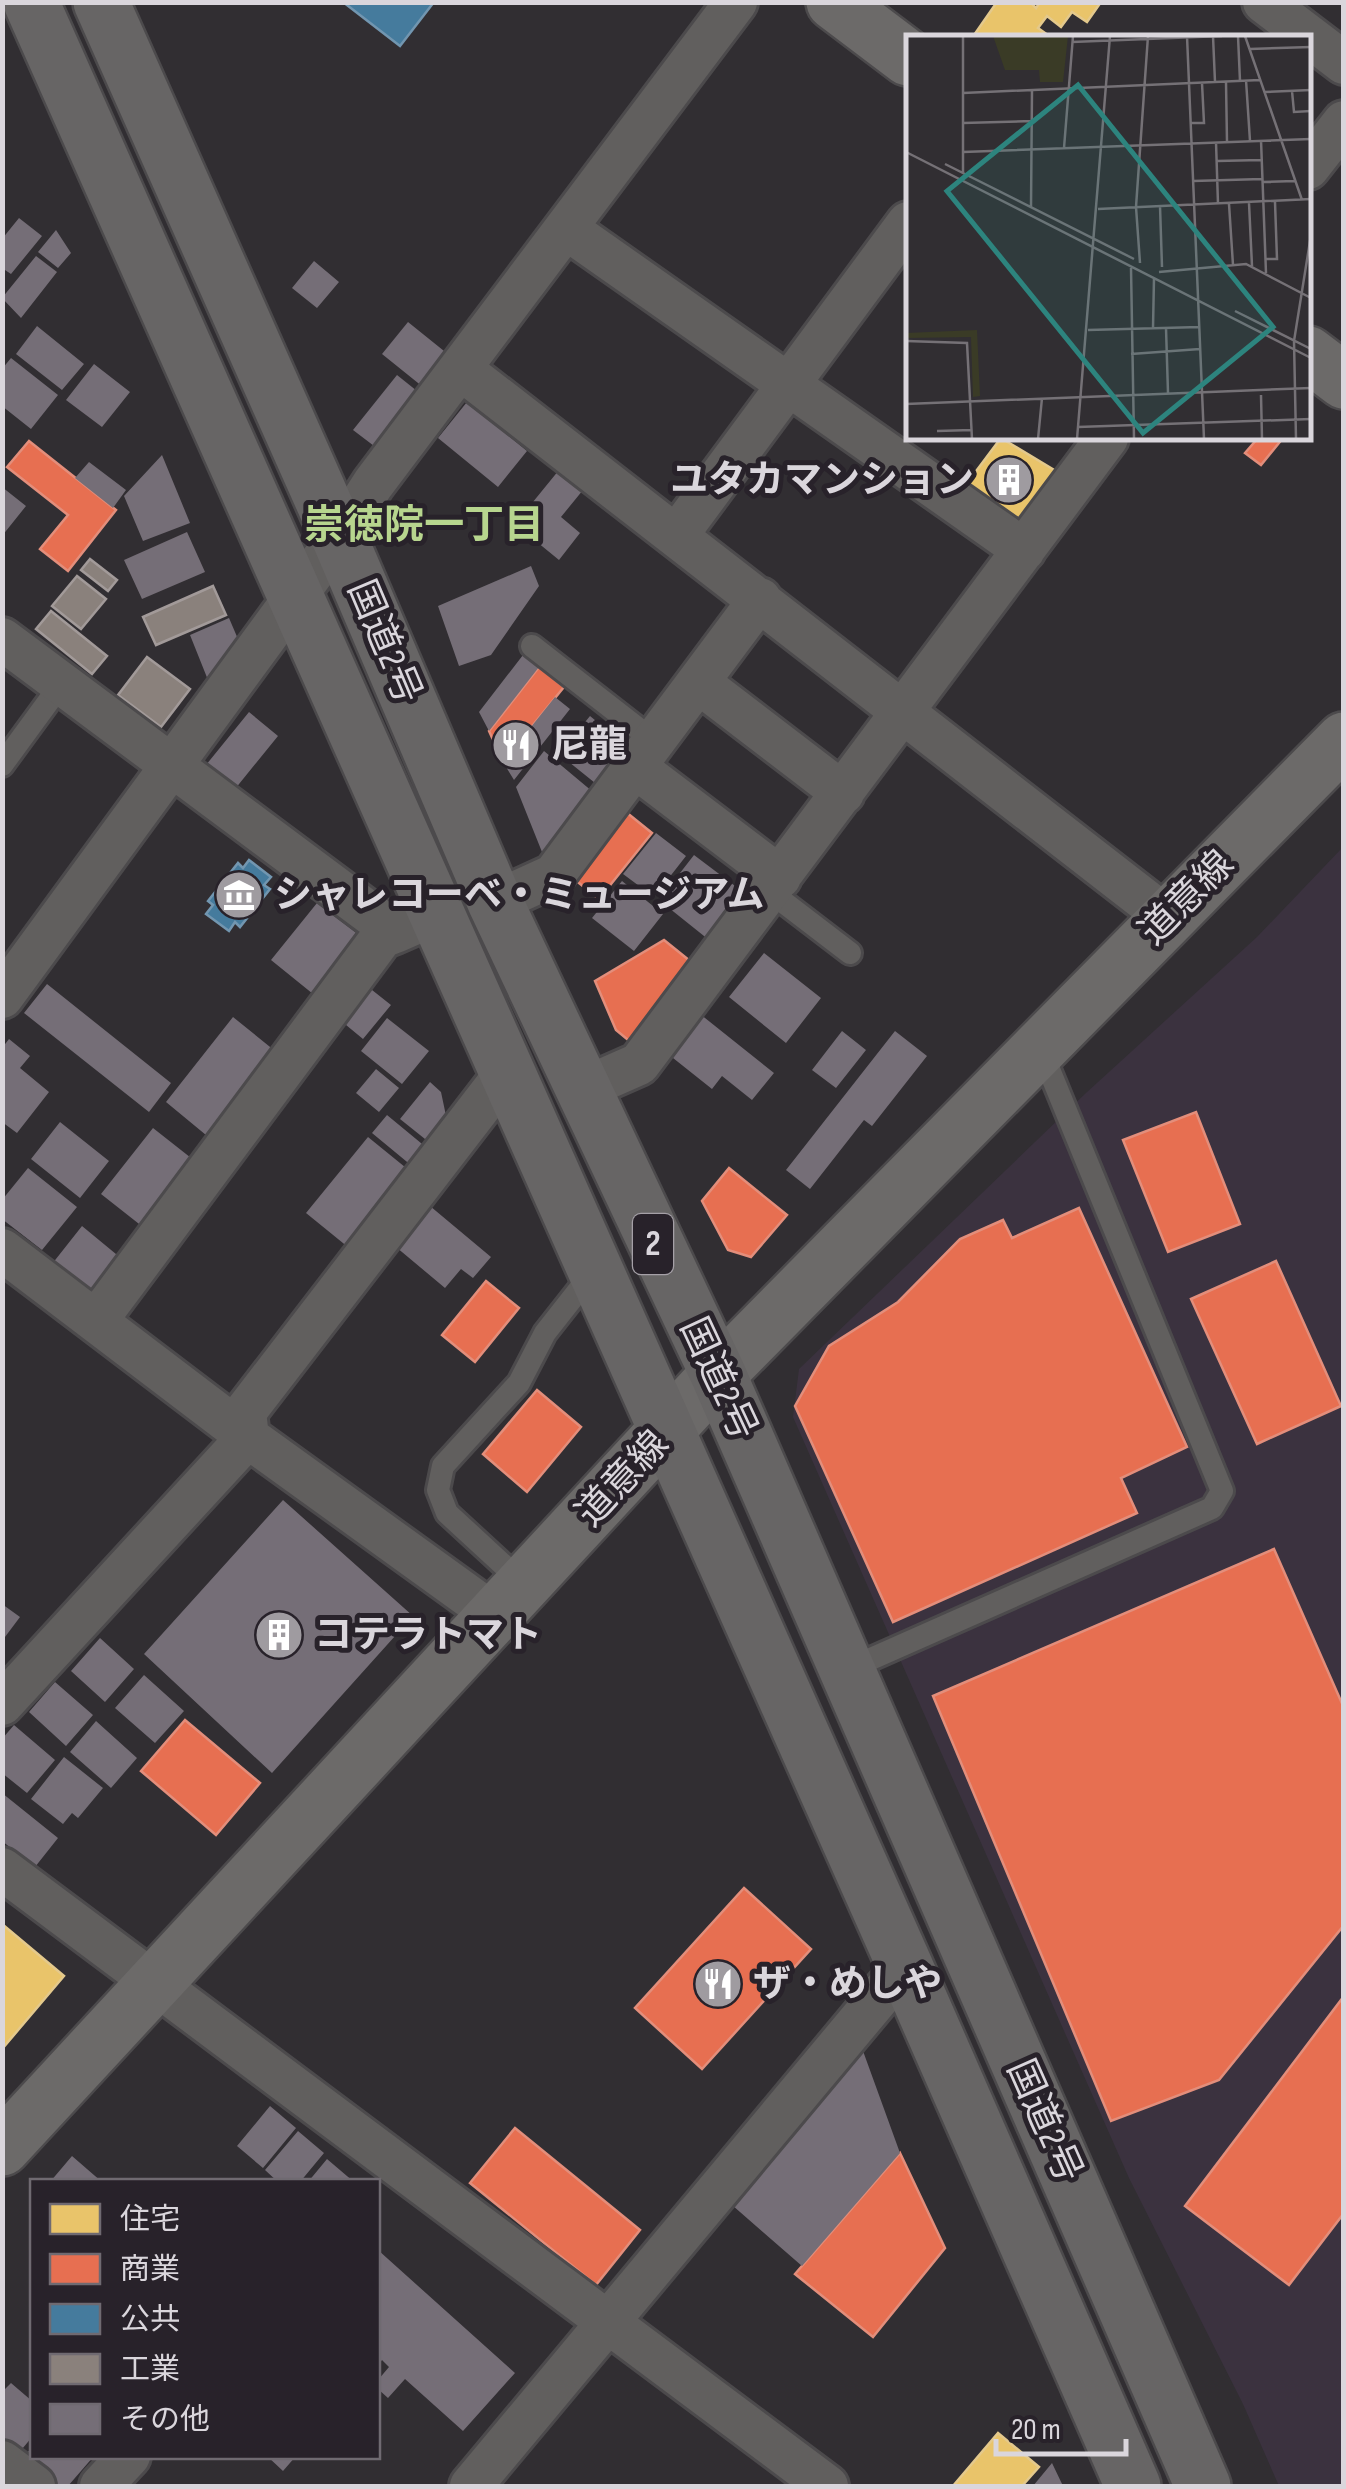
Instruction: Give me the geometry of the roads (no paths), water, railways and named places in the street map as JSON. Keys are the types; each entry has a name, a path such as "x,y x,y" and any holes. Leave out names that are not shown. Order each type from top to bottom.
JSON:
{"highway":[{"name":"国道2号","path":"31,2 296,592 416,923 506,1073 905,1966 1132,2486"},
{"name":"国道2号","path":"100,2 339,536 495,902 580,1090 718,1374 1204,2486"}],"street":[{"path":"2,998 339,536 372,484 462,370 736,2"},
{"path":"834,2 906,56"},
{"path":"1264,2 1308,35"},
{"path":"1311,37 1344,62"},
{"path":"1311,164 1344,122"},
{"path":"676,535 906,226"},
{"path":"567,229 1024,550"},
{"path":"1311,356 1344,381"},
{"path":"462,370 905,710 1168,918"},
{"path":"580,1090 639,1064 1106,440"},
{"path":"495,902 554,876 760,600"},
{"path":"2,638 169,764 416,923"},
{"path":"698,682 843,793"},
{"name":"道意線","path":"2,2148 718,1374 1344,740"},
{"path":"644,754 775,884"},
{"path":"96,1322 382,937 416,923"},
{"path":"248,1438 244,1412 506,1073"},
{"path":"2,1250 248,1438 510,1600"},
{"path":"2,1704 248,1438"},
{"path":"2,1869 155,1984 388,2178 609,2323 827,2486"},
{"path":"471,2486 905,1966"},
{"path":"102,2486 127,2459"},
{"path":"2,2462 34,2486"}],"lane":[{"path":"532,646 644,754"},
{"path":"2,765 62,683"},
{"path":"775,884 850,953"},
{"path":"846,1670 1212,1508 1222,1491 1040,1047"},
{"path":"510,1600 447,1513 438,1490 443,1466 519,1384 545,1333 595,1270"}],"place":[{"name":"ユタカマンション","path":"1009,480"},
{"name":"尼龍","path":"516,745"},
{"name":"シャレコーベ・ミュージアム","path":"239,895"},
{"name":"コテラトマト","path":"279,1635"},
{"name":"ザ・めしや","path":"718,1984"}],"district":[{"name":"崇徳院一丁目","path":"424,526"}]}
